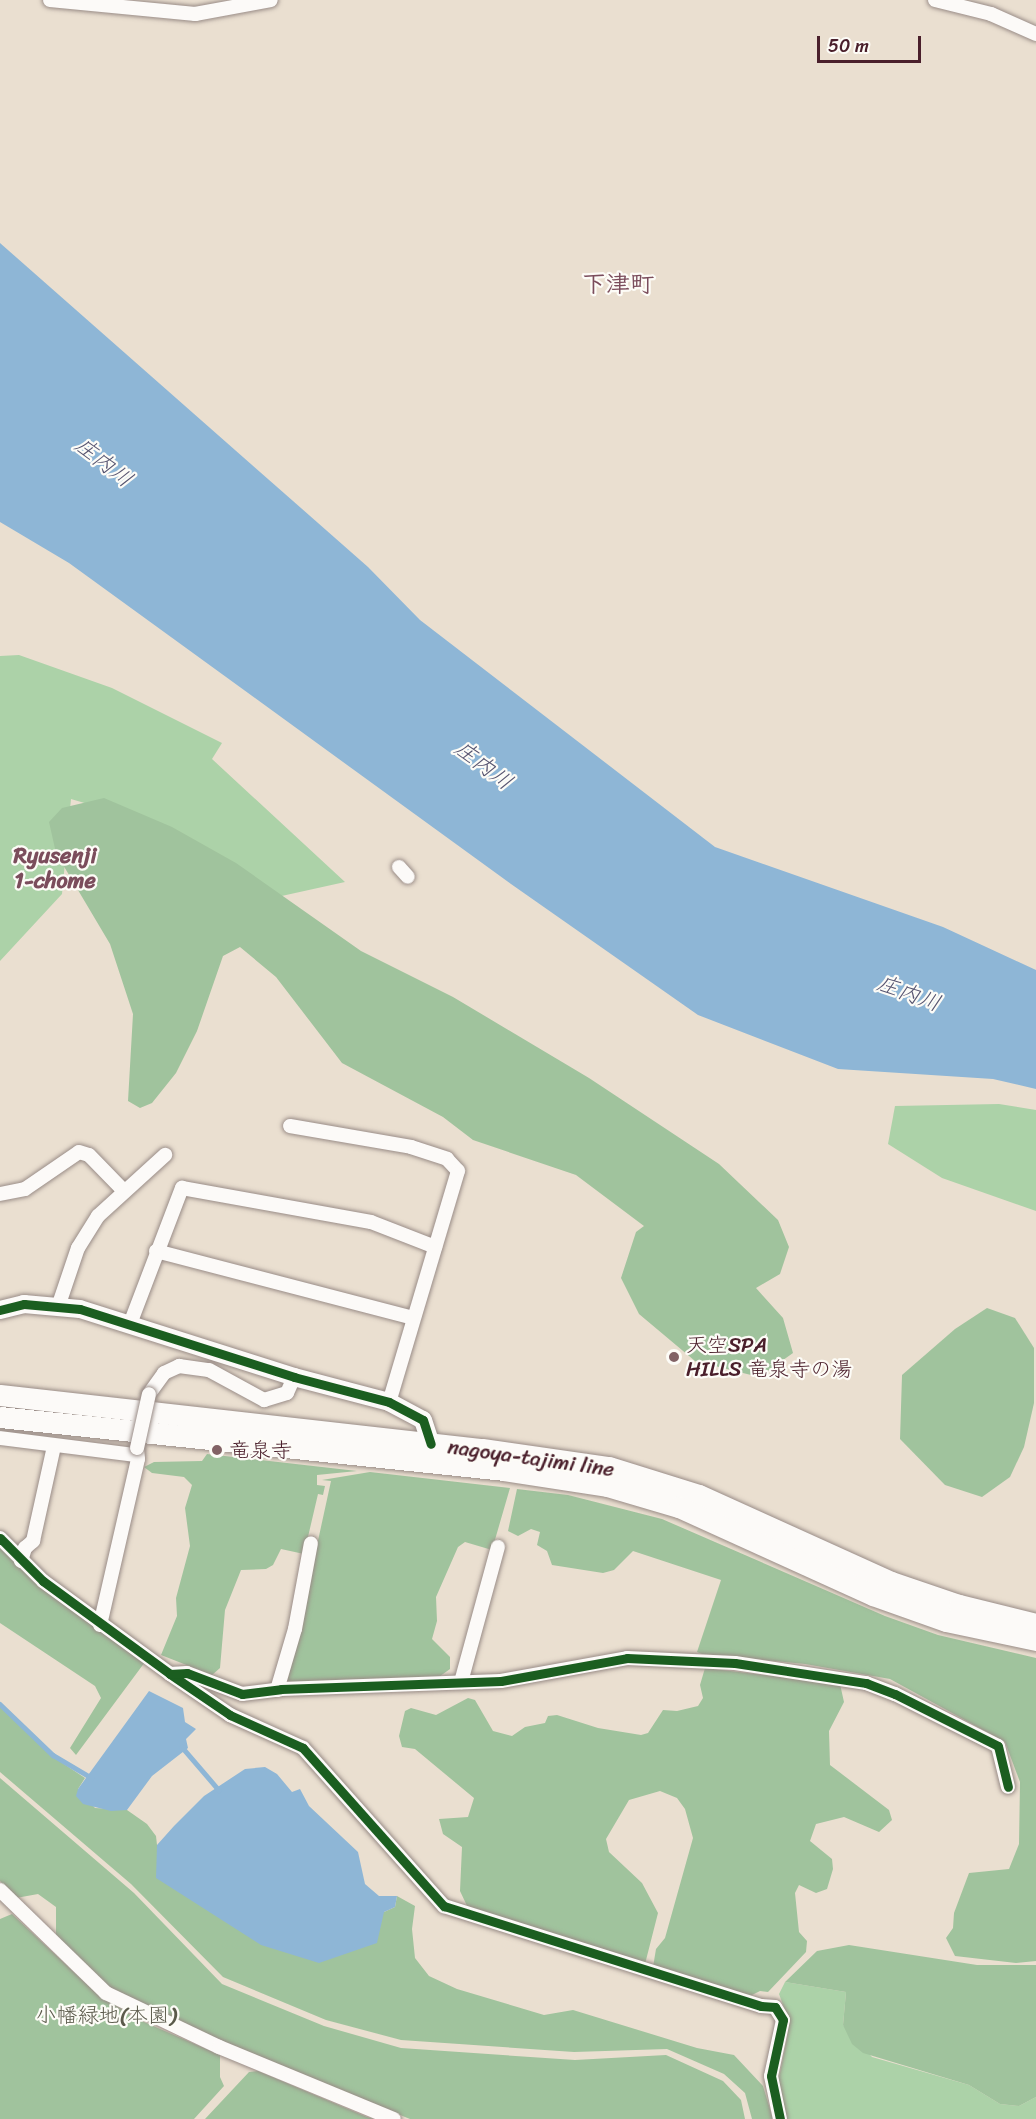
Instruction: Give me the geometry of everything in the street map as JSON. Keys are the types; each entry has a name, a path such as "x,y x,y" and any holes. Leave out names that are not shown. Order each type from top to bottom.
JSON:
{"main road":[{"name":"nagoya-tajimi line","path":"0,1395 570,1460 638,1474 699,1495 891,1582 958,1605 1036,1624"},
{"name":"nagoya-tajimi line","path":"0,1417 588,1481 679,1507 825,1575 904,1606 985,1631 1036,1640"}],"street":[{"path":"50,0 195,14 271,0"},
{"path":"934,0 991,14 1036,34"},
{"path":"290,1126 396,1144 435,1154 454,1164 458,1171 389,1402"},
{"path":"0,1194 25,1189 79,1152 89,1155 124,1191"},
{"path":"59,1304 78,1248 98,1216 165,1155"},
{"path":"130,1324 182,1188 371,1222 435,1247"},
{"path":"156,1251 413,1318"},
{"path":"0,1310 24,1304 59,1304 130,1324 294,1377 389,1402 423,1420 431,1444"},
{"path":"100,1625 138,1459 136,1451 149,1394 164,1373 179,1366 209,1370 264,1400 287,1393 294,1377"},
{"path":"0,1437 54,1446 136,1451"},
{"path":"21,1561 25,1548 33,1541 54,1446"},
{"path":"0,1538 21,1561 100,1625 170,1674 230,1715 303,1748 444,1906 761,2006 775,2007 783,2020 771,2076 780,2119"},
{"path":"277,1690 295,1629 311,1543"},
{"path":"461,1682 498,1547"},
{"path":"170,1674 187,1673 242,1694 277,1690 501,1681 627,1658 735,1663 866,1683 998,1746 1008,1787"},
{"path":"0,1890 106,1993 219,2048 394,2119"}],"green space":[{"path":"19,655 112,688 222,743 212,759 345,882 268,899 125,815 71,799 62,894 0,961 0,656"},
{"path":"104,798 172,827 236,863 361,951 453,997 589,1078 719,1164 778,1220 789,1247 780,1274 756,1288 783,1318 793,1353 759,1377 695,1361 639,1314 621,1278 636,1232 644,1226 576,1175 473,1140 443,1117 342,1063 276,977 240,947 223,956 197,1031 176,1073 152,1103 140,1108 128,1101 133,1014 110,944 56,853 49,822 62,808"},
{"path":"999,1104 1036,1110 1036,1211 942,1178 888,1144 895,1106"},
{"path":"987,1308 1015,1318 1034,1348 1034,1403 1024,1447 1010,1477 982,1497 945,1485 900,1439 902,1375 955,1329"},
{"path":"207,1454 357,1471 317,1475 317,1485 325,1486 323,1495 318,1494 304,1554 281,1549 273,1565 266,1569 241,1570 225,1610 220,1668 212,1675 161,1655 177,1616 176,1598 190,1546 185,1508 192,1485 184,1477 152,1473 144,1467 154,1462 202,1461"},
{"path":"370,1472 510,1488 492,1550 465,1542 458,1547 436,1597 437,1621 432,1639 450,1657 450,1669 436,1679 287,1683 331,1481 322,1480"},
{"path":"517,1489 568,1495 662,1519 885,1616 938,1635 1036,1658 1036,1961 1016,1963 955,1956 946,1938 953,1928 954,1913 969,1873 1009,1869 1019,1844 1020,1782 1005,1742 890,1679 805,1664 697,1652 721,1580 633,1551 614,1570 603,1573 552,1565 547,1551 537,1545 540,1532 531,1529 518,1536 508,1531"},
{"path":"0,1546 145,1662 76,1755 70,1748 101,1698 95,1686 0,1623"},
{"path":"705,1668 840,1684 844,1702 829,1731 830,1765 889,1810 892,1820 879,1832 844,1817 816,1824 810,1841 832,1859 833,1869 827,1889 816,1893 799,1885 795,1893 799,1932 807,1941 806,1952 768,1992 760,1991 748,1997 653,1967 656,1949 665,1938 693,1838 685,1809 677,1798 660,1791 629,1800 606,1839 609,1852 642,1883 658,1913 645,1964 468,1908 460,1891 462,1847 443,1834 439,1819 468,1817 474,1798 415,1749 402,1747 399,1736 405,1711 411,1708 436,1715 468,1698 475,1700 493,1731 512,1736 525,1727 545,1723 548,1716 557,1715 598,1728 641,1735 648,1733 663,1710 677,1711 698,1706 703,1698 700,1685"},
{"path":"0,1706 52,1756 85,1778 78,1789 95,1808 127,1810 147,1824 156,1836 157,1845 384,1912 395,1907 397,1896 415,1906 412,1929 415,1958 429,1976 457,1989 544,2015 573,2010 697,2048 734,2055 763,2086 773,2119 752,2119 745,2093 724,2074 667,2049 574,2052 401,2040 326,2020 223,1977 131,1884 0,1772"},
{"path":"0,1778 134,1893 222,1984 324,2026 401,2048 575,2060 666,2055 723,2081 741,2100 745,2119 410,2119 219,2042 124,1997 91,1974 56,1940 56,1907 38,1894 16,1898 0,1881"},
{"name":"小幡緑地(本園)","path":"12,1914 93,1990 135,2018 220,2055 220,2077 224,2086 194,2119 0,2119 0,1919"},
{"path":"849,1945 977,1965 1036,1965 1036,2097 1019,2106 1000,2104 969,2085 863,2053 852,2044 843,2025 846,1992 785,1982 817,1951"},
{"path":"785,1982 846,1992 843,2025 872,2057 969,2085 1000,2104 1019,2106 1036,2097 1036,2119 787,2119 778,2083 788,2033 788,2018 779,1994"},
{"path":"258,2071 374,2119 205,2119 249,2072"}],"water":[{"name":"庄内川","path":"0,243 368,567 420,620 715,847 943,927 1036,970 1036,1089 993,1079 838,1069 698,1015 511,884 69,563 0,522"},
{"path":"149,1691 183,1708 185,1722 196,1729 186,1739 188,1748 152,1776 127,1810 111,1811 83,1804 76,1796 78,1789"},
{"path":"265,1767 277,1774 292,1792 300,1789 309,1806 358,1852 365,1884 379,1896 397,1896 395,1907 384,1912 377,1943 319,1963 261,1945 156,1878 157,1845 174,1826 204,1796 245,1769"}],"waterway":[{"path":"0,1704 53,1755 92,1778"},
{"path":"182,1747 219,1790"}],"cycle path":[{"path":"0,1310 24,1304 80,1309 294,1377 389,1402 423,1420 431,1444"},
{"path":"0,1538 43,1581 170,1674 230,1715 303,1748 444,1906 761,2006 775,2007 783,2020 771,2076 780,2119"},
{"path":"170,1674 187,1673 242,1694 281,1689 501,1681 627,1658 735,1663 866,1683 895,1694 998,1746 1008,1787"}],"place":[{"name":"天空SPA HILLS 竜泉寺の湯","path":"674,1357"},
{"name":"竜泉寺","path":"217,1450"}],"district":[{"name":"下津町","path":"618,285"},
{"name":"Ryusenji 1-chome","path":"55,868"}]}
